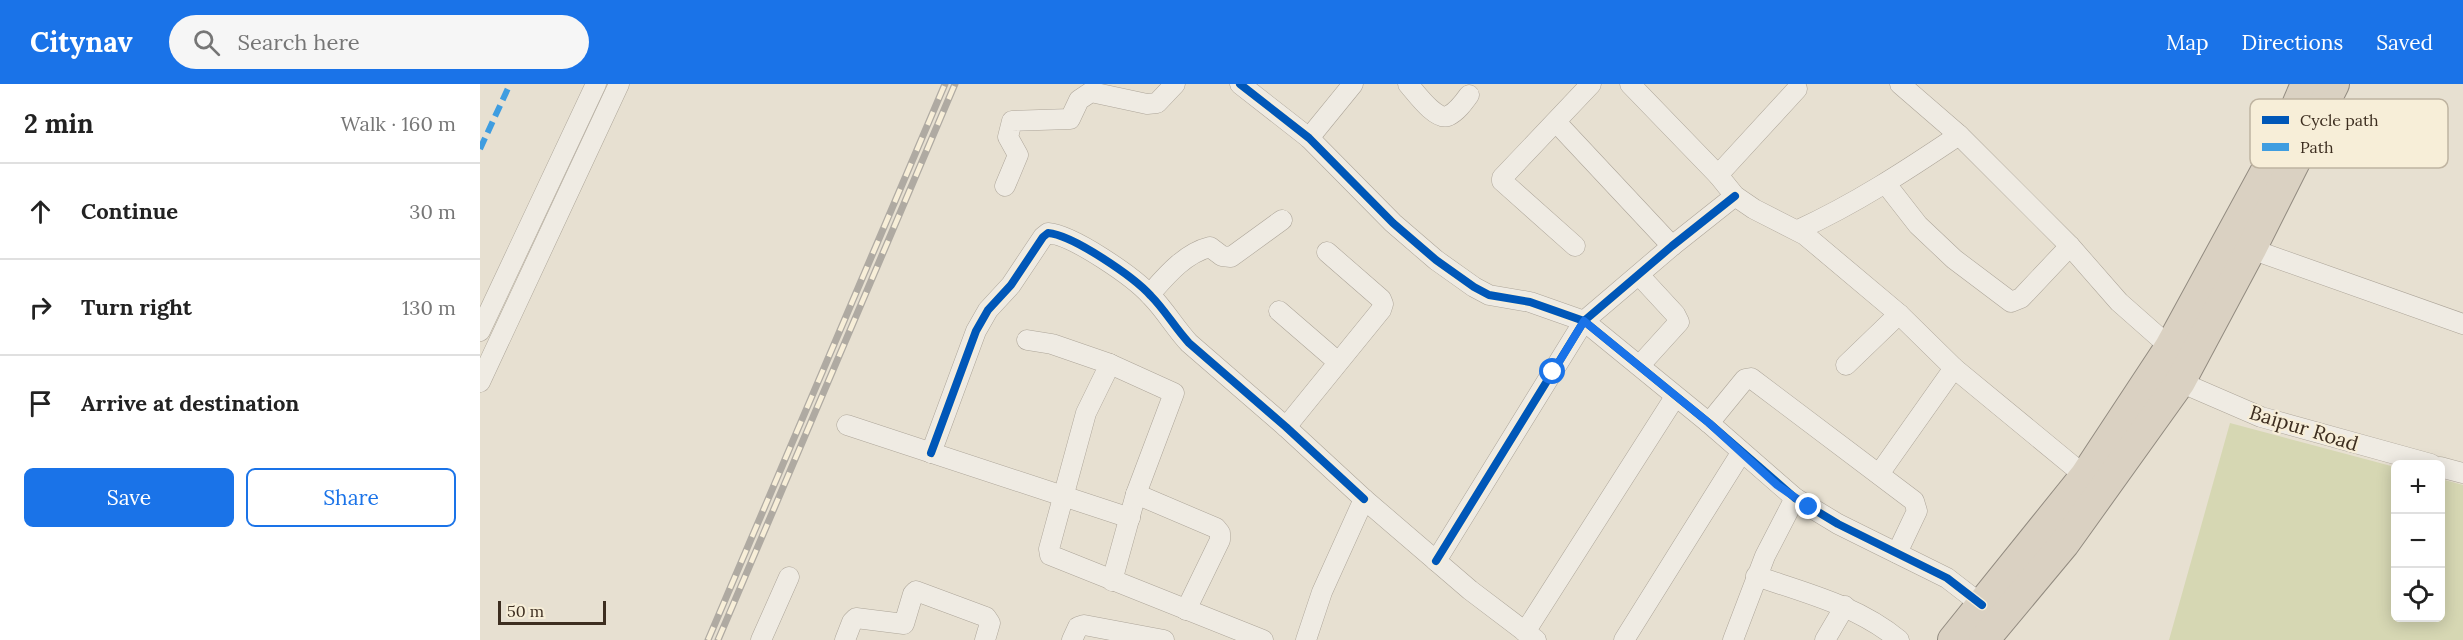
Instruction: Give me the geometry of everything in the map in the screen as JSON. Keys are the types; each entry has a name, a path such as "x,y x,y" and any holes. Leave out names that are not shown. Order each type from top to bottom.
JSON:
{"highway":[{"path":"2300,99 2306,84"},
{"path":"2326,99 2334,84"},
{"path":"1953,640 2085,476 2170,347 2268,168"},
{"path":"1984,640 2064,544 2180,382 2292,168"}],"street":[{"path":"480,331 596,84"},
{"path":"480,382 619,84"},
{"path":"1005,186 1018,158 1008,137 1012,121 1070,119 1079,100 1093,88 1152,105 1162,100 1175,84"},
{"path":"1240,84 1309,138 1393,222 1436,260 1474,288 1489,295 1539,304 1584,321 1709,423 1795,498 1838,524 1947,578 1982,605"},
{"path":"1309,138 1353,84"},
{"path":"1408,84 1435,113 1442,117 1448,116 1469,95"},
{"path":"1575,246 1502,181 1503,176 1591,84"},
{"path":"1630,84 1718,175 1735,196 1754,209 1798,230 1899,314 1954,368 2085,476"},
{"path":"1900,84 1959,135 2070,246 2119,302 2170,347"},
{"path":"1718,175 1797,89"},
{"path":"1556,122 1672,246"},
{"path":"1798,230 1827,217 1886,184 1959,135"},
{"path":"1886,184 1918,225 1954,259 2011,302 2021,298 2070,246"},
{"path":"1436,561 1584,321 1735,196"},
{"path":"1150,294 1170,271 1194,254 1210,247 1222,256 1231,257 1282,220"},
{"path":"931,453 976,331 988,310 1016,278 1043,237 1048,233 1057,234 1078,243 1150,294 1174,328 1189,343 1436,561 1531,636 1676,397"},
{"path":"2251,249 2463,324"},
{"path":"1286,427 1381,310 1383,304 1381,299 1328,252"},
{"path":"1638,275 1675,314 1679,322 1640,366"},
{"path":"1279,311 1338,362"},
{"path":"1846,365 1899,314"},
{"path":"1027,340 1052,344 1110,364 1174,393 1136,494 1112,581"},
{"path":"1110,364 1086,413 1049,549 1050,555 1186,610 1240,636 1263,640"},
{"path":"1879,474 1954,368"},
{"path":"1709,423 1745,379 1749,378 1879,474 1917,506 1917,511 1897,553"},
{"name":"Baipur Road","path":"2180,382 2261,417 2413,460"},
{"path":"847,425 1130,518"},
{"path":"1624,640 1741,453"},
{"path":"2445,468 2463,473"},
{"path":"1136,494 1216,528 1220,533 1220,540 1186,610"},
{"path":"1733,640 1756,576 1795,498"},
{"path":"1306,640 1322,592 1364,499"},
{"path":"1756,576 1845,606 1872,620 1899,640"},
{"path":"761,640 789,577"},
{"path":"845,640 856,618 904,624 912,594 916,591 986,617 990,623 985,640"},
{"path":"1825,640 1845,606"},
{"path":"1072,640 1078,627 1084,625 1164,640"}],"green space":[{"path":"2230,423 2391,466 2391,622 2445,622 2445,480 2463,485 2463,640 2169,640"}],"railway":[{"path":"708,640 945,84"},
{"path":"718,640 955,84"}],"marked path":[{"path":"480,149 510,84"}],"cycle path":[{"path":"1240,84 1309,138 1393,223 1436,260 1474,287 1489,295 1530,302 1584,321 1436,561"},
{"path":"1735,196 1584,321 1709,423 1795,498 1838,524 1947,578 1982,605"},
{"path":"931,453 976,331 988,310 1011,285 1048,233 1087,249 1118,268 1143,288 1189,343 1286,427 1364,499"}],"route":[{"path":"1553,372 1584,321 1709,423 1777,485 1809,507"}]}
